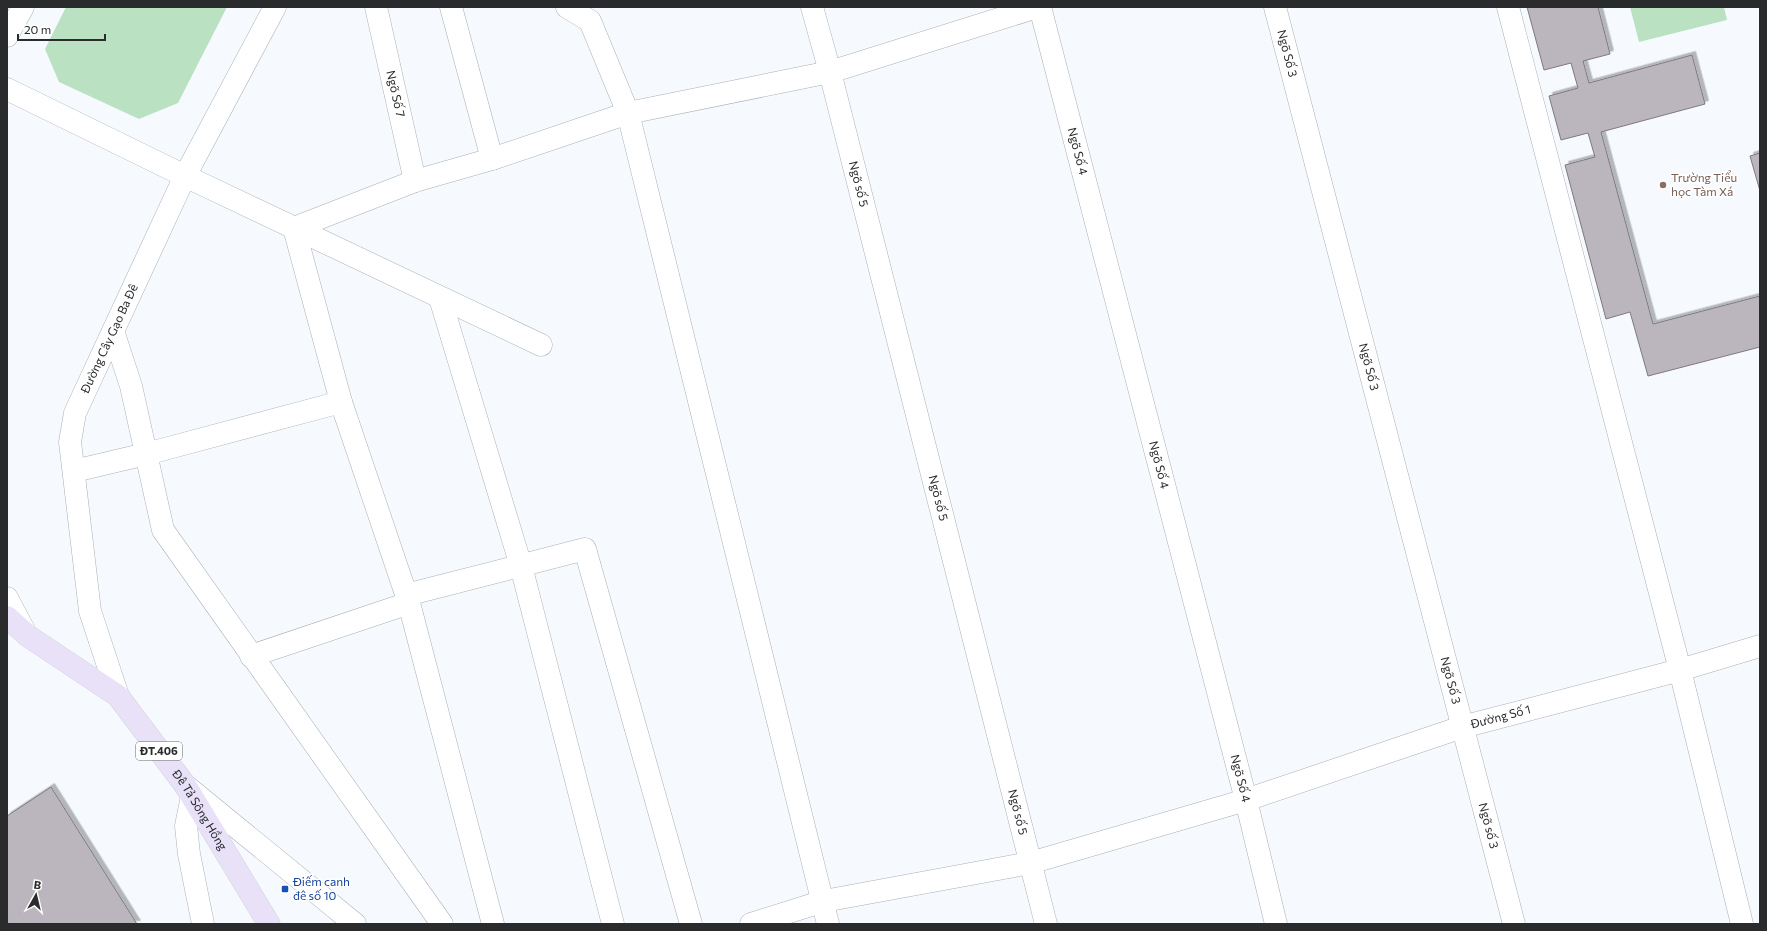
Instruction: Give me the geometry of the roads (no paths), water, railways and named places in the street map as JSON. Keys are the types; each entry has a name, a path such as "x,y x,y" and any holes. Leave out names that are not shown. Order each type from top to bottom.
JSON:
{"main road":[{"name":"Đê Tả Sông Hồng","path":"7,617 28,636 118,696 189,790 269,924"}],"street":[{"path":"7,36 23,7"},
{"name":"Đường Cây Gạo Ba Đê","path":"118,696 90,611 70,442 75,413 185,176 274,7"},
{"name":"Ngõ Số 7","path":"376,7 415,181"},
{"path":"451,7 492,159"},
{"path":"567,7 590,21 628,113 824,901 828,924"},
{"name":"Ngõ số 5","path":"812,7 830,72 1046,924"},
{"path":"294,228 415,181 492,159 628,113 830,72 1039,7"},
{"name":"Ngõ Số 4","path":"1039,7 1246,800 1276,924"},
{"name":"Ngõ Số 3","path":"1275,7 1462,727"},
{"path":"1508,7 1680,670 1742,924"},
{"path":"7,89 185,176 541,345"},
{"path":"294,228 341,402 407,599 493,924"},
{"path":"440,298 521,566 613,924"},
{"path":"113,331 131,386 163,530 442,924"},
{"path":"74,471 146,454 341,402"},
{"path":"251,656 407,599 585,549 691,924"},
{"path":"7,598 28,636"},
{"name":"Đường Số 1","path":"751,924 824,901 1030,863 1246,800 1462,727 1680,670 1760,646"},
{"name":"Ngõ số 3","path":"1462,727 1514,924"},
{"path":"189,790 186,826 189,854 203,924"},
{"path":"189,790 355,924"}],"place":[{"name":"Trường Tiểu học Tàm Xá","path":"1663,185"},
{"name":"Điếm canh đê số 10","path":"285,889"}]}
